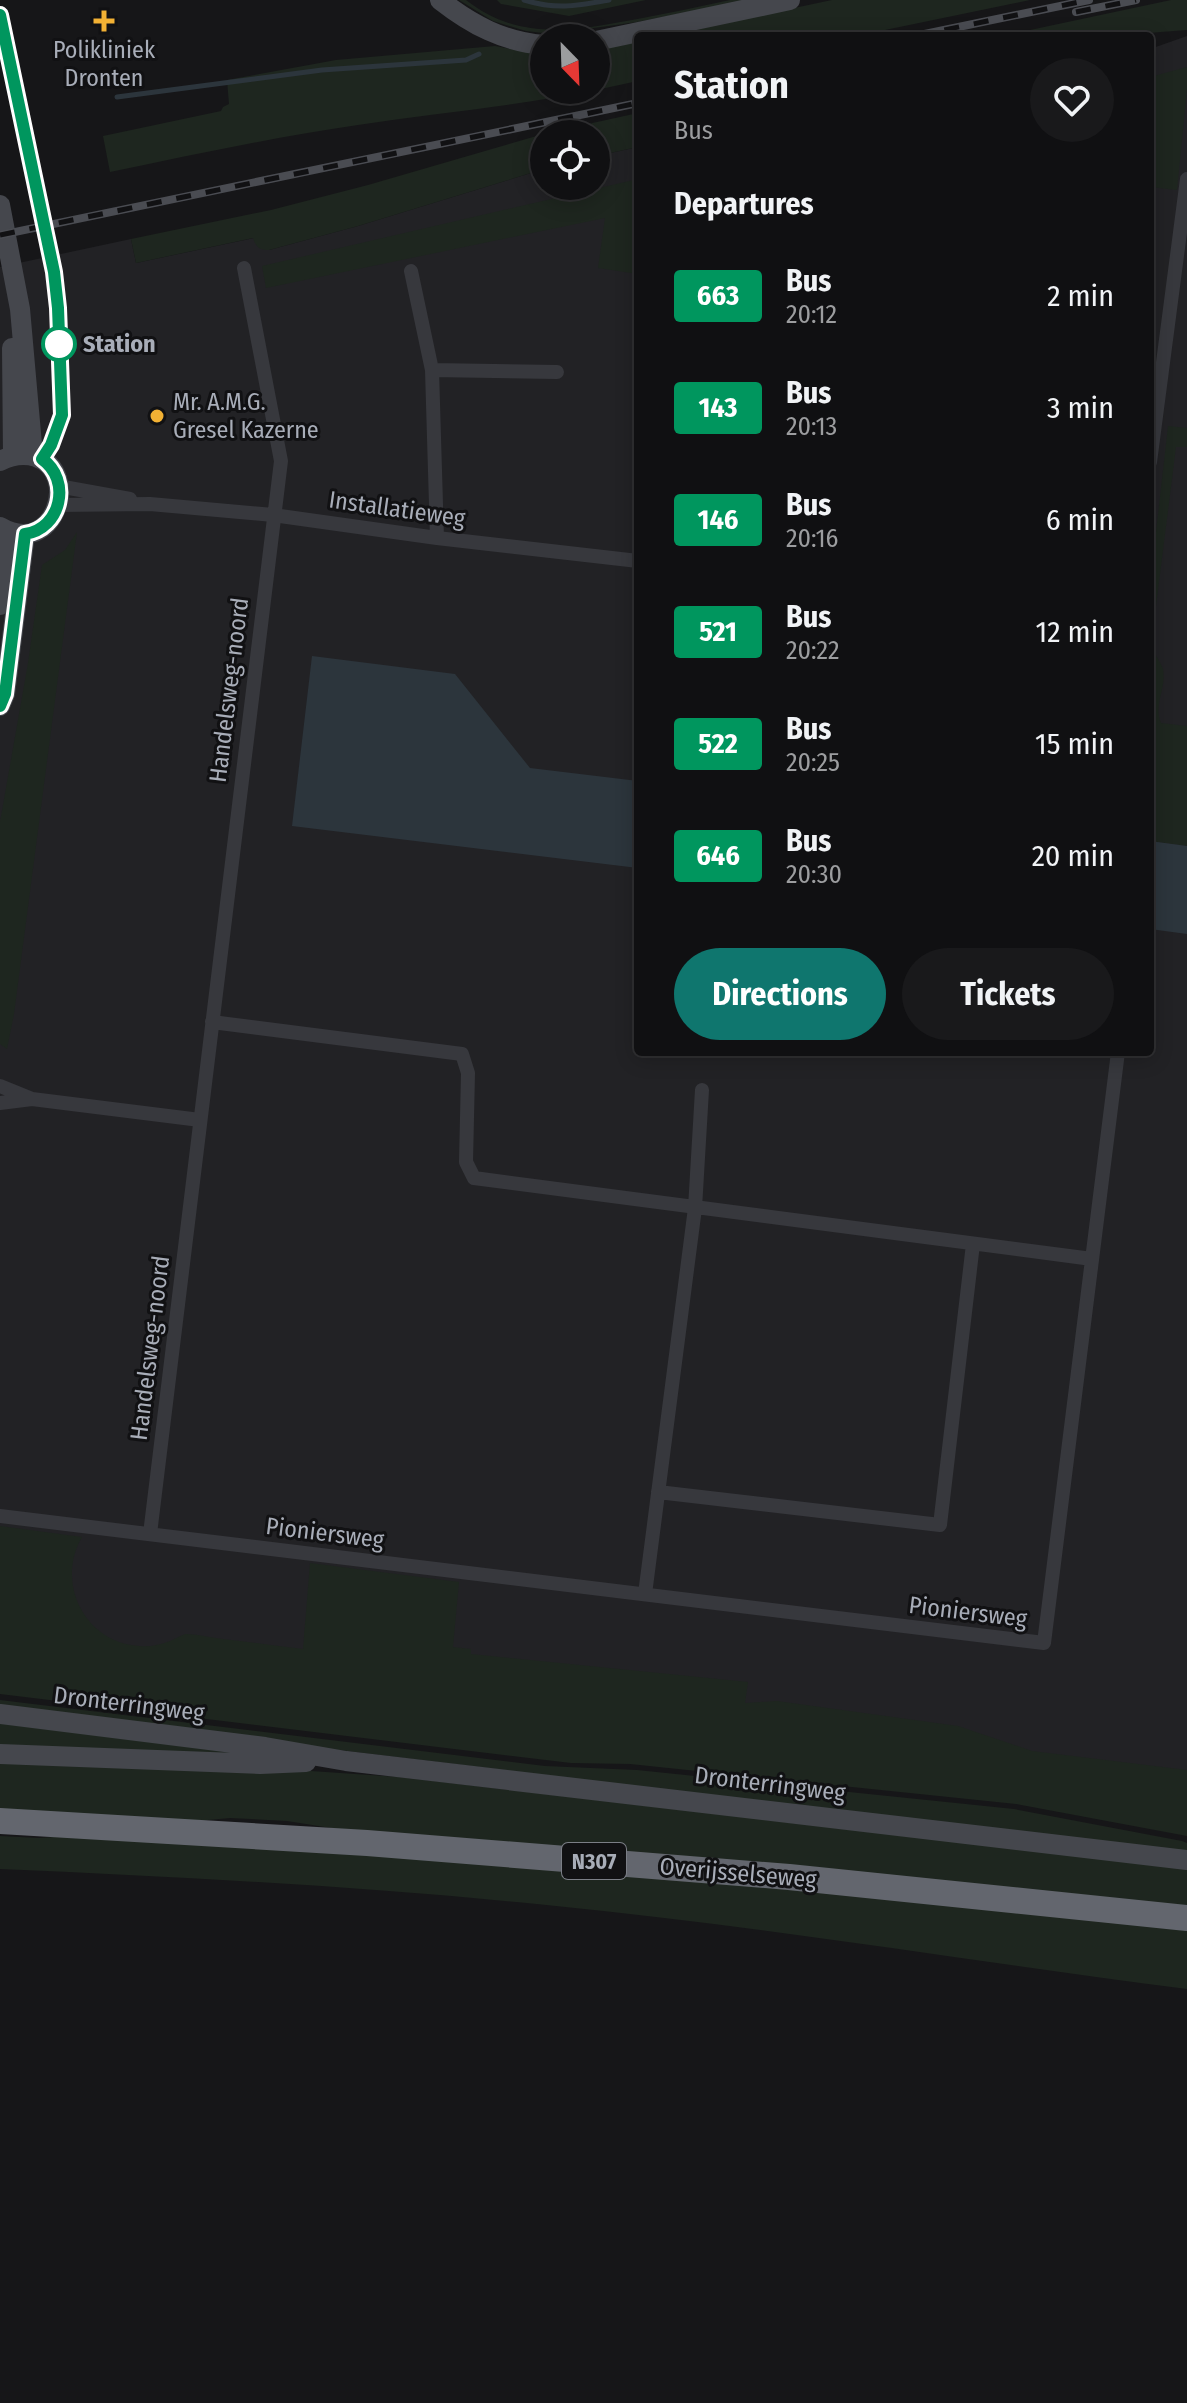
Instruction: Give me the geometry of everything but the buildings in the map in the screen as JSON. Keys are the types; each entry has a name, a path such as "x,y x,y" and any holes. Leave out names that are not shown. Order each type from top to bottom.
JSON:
{"highway":[{"name":"Overijsselseweg","path":"0,1821 367,1843 789,1877 1187,1918"}],"main road":[{"path":"440,0 492,33 530,43"},
{"path":"639,32 790,0"},
{"path":"610,38 634,33"},
{"path":"0,205 20,309 15,458"},
{"path":"0,263 12,348 15,458"},
{"path":"11,531 44,527 54,515 57,495 56,477 48,463 15,458"},
{"path":"0,605 11,531"},
{"path":"0,706 5,694 11,531"},
{"name":"Dronterringweg","path":"0,1714 265,1747 346,1761 1187,1860"},
{"name":"Dronterringweg","path":"0,1754 260,1764 346,1761"}],"street":[{"path":"1154,431 1187,179"},
{"name":"Handelsweg-noord","path":"150,1534 281,461 244,268"},
{"path":"411,271 432,370 437,538"},
{"path":"432,370 557,372"},
{"name":"Installatieweg","path":"57,495 273,515 634,561"},
{"path":"212,1022 462,1054 468,1073 466,1162 474,1178 1092,1259"},
{"name":"Pioniersweg","path":"0,1516 1044,1643 1117,1056"},
{"path":"0,1086 32,1099"},
{"path":"645,1594 695,1208 702,1090"},
{"path":"0,1103 32,1099 200,1120"},
{"path":"658,1492 940,1525 973,1244"}],"shaded area":[{"path":"459,0 466,0 505,22 530,28 530,31 493,21"},
{"path":"497,0 646,0 569,16 501,4"},
{"path":"730,0 750,0 637,22 607,24"},
{"path":"832,0 1030,0 875,32 679,32"},
{"path":"1171,0 1187,0 1187,30 1021,32"},
{"path":"1187,36 1187,1809 0,1658 0,267 131,239 136,263 254,238 269,250 530,173 530,200 610,200 610,153 634,148 634,1056 1154,1056 1154,48"},
{"path":"634,42 634,82 610,87 610,47"},
{"path":"495,46 530,52 530,102 296,135 110,172 103,136 221,111 229,104 227,80 336,60"},
{"path":"1187,67 1177,190 1154,187 1154,76"},
{"path":"634,114 634,148 610,153 610,120 606,120"},
{"path":"530,138 530,173 269,250 258,247 253,238 136,263 131,239 271,210"},
{"path":"634,180 634,273 598,268 605,218 266,288 262,266 547,200 610,200 610,185"},
{"path":"1168,426 1187,428 1187,447 1176,447 1156,606 1154,550"},
{"path":"77,532 7,1049 0,1044 0,822 42,565 65,550"},
{"path":"1154,651 1164,676 1158,710 1161,723 1187,726 1187,846 1154,842"},
{"path":"312,656 455,674 530,768 634,781 634,868 292,826"},
{"path":"1154,842 1187,846 1187,934 1154,930"},
{"path":"0,1526 82,1537 74,1555 72,1573 80,1608 104,1634 120,1642 151,1646 186,1634 303,1649 310,1563 459,1582 453,1647 471,1649 471,1654 748,1682 745,1703 777,1701 958,1726 1032,1751 1187,1770 1187,1836 1016,1804 630,1764 571,1763 0,1694"},
{"path":"0,1700 545,1766 637,1770 1014,1809 1182,1841 1187,1843 1187,1853 0,1709"},
{"path":"0,1720 266,1752 266,1758 0,1749"},
{"path":"0,1760 267,1768 399,1777 1187,1869 1187,1906 350,1831 287,1821 230,1818 197,1821 0,1810"},
{"path":"82,1835 624,1873 1187,1927 1187,1989 793,1934 556,1906 278,1883 0,1869 0,1836 39,1838"}],"waterway":[{"path":"524,0 566,6 609,0"},
{"path":"117,97 322,70 466,60 479,54"}],"railway":[{"path":"934,32 1089,0"},
{"path":"1076,12 1136,0"},
{"path":"0,235 634,104"}],"bus line":[{"name":"663","path":"0,15 54,272 62,415 51,445 42,459 56,477 59,496 49,523 38,531 25,534 5,694 0,706"}],"place":[{"name":"Polikliniek Dronten","path":"104,21"},
{"name":"Station","path":"59,344"},
{"name":"Mr. A.M.G. Gresel Kazerne","path":"157,416"}]}
